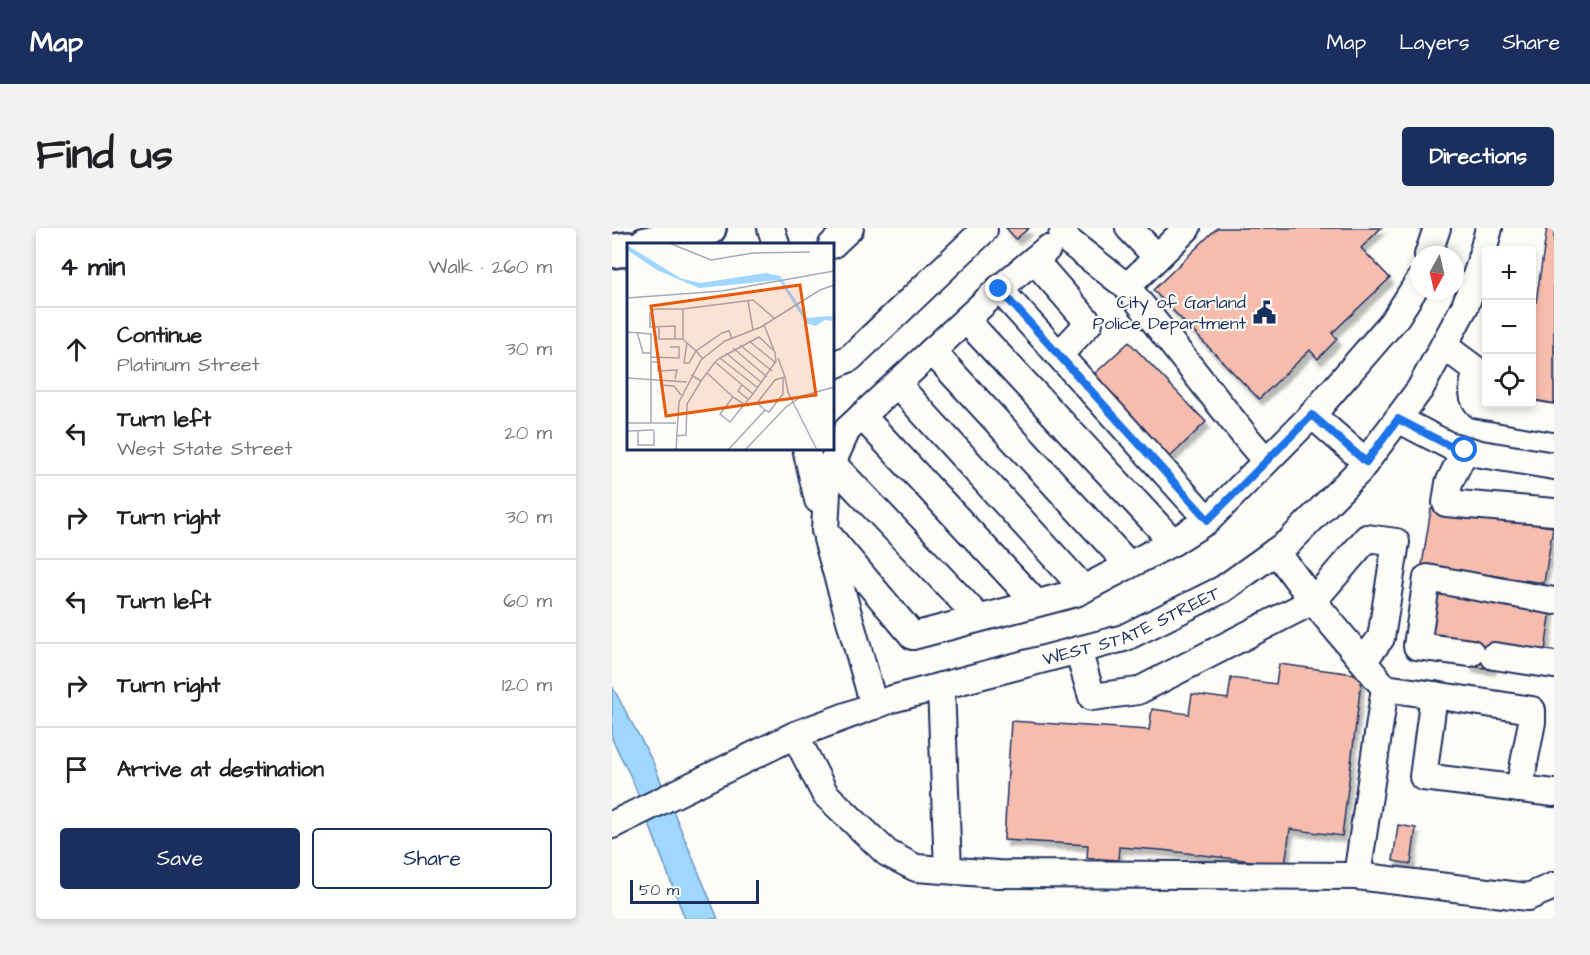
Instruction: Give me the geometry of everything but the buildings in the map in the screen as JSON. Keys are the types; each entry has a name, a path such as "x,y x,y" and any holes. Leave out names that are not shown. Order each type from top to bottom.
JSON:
{"main road":[{"path":"650,243 709,228"},
{"path":"612,251 627,249"}],"street":[{"path":"771,228 776,243"},
{"path":"834,243 850,228"},
{"path":"834,365 850,358 984,230 982,228"},
{"path":"1129,228 1157,257"},
{"path":"1126,287 1187,228"},
{"path":"1431,246 1437,228"},
{"name":"WEST STATE STREET","path":"617,822 795,735 892,699 1124,638 1223,589 1290,541 1359,471 1398,419 1420,389 1465,306 1479,267 1489,228"},
{"path":"1266,461 1126,287 1067,232 999,289 847,430 828,472 825,531 913,636 1076,593 1173,542 1208,520 1312,415 1395,319 1410,295"},
{"path":"1034,260 1089,323 1059,355"},
{"path":"999,289 1208,520"},
{"path":"966,320 1173,542"},
{"path":"1444,346 1475,369 1473,396 1479,405 1554,418"},
{"path":"932,351 1129,565"},
{"path":"897,384 1084,589"},
{"path":"1312,415 1366,462"},
{"path":"861,416 1036,603"},
{"path":"1398,419 1448,445 1481,454 1554,466"},
{"path":"806,450 825,531 874,706"},
{"path":"1465,450 1449,483 1446,503 1554,512"},
{"path":"832,463 979,618"},
{"path":"1078,650 1092,697 1138,691 1313,601 1367,538 1396,543 1381,638 1363,661"},
{"path":"1276,551 1313,601 1385,688 1532,710 1532,722 1519,789"},
{"path":"1554,601 1427,578 1417,646 1554,665"},
{"path":"941,686 948,870"},
{"path":"1357,876 1385,688"},
{"path":"1434,695 1423,777 1554,792"},
{"path":"795,735 825,794 886,853 916,868 998,874 1357,876 1528,897 1554,886"}],"water":[{"path":"612,686 652,760 718,919 685,919 632,779 612,739"}],"place":[{"name":"City of Garland Police Department","path":"1264,312"}],"route":[{"path":"999,289 1208,520 1312,415 1366,462 1398,419 1448,445 1465,450"}]}
